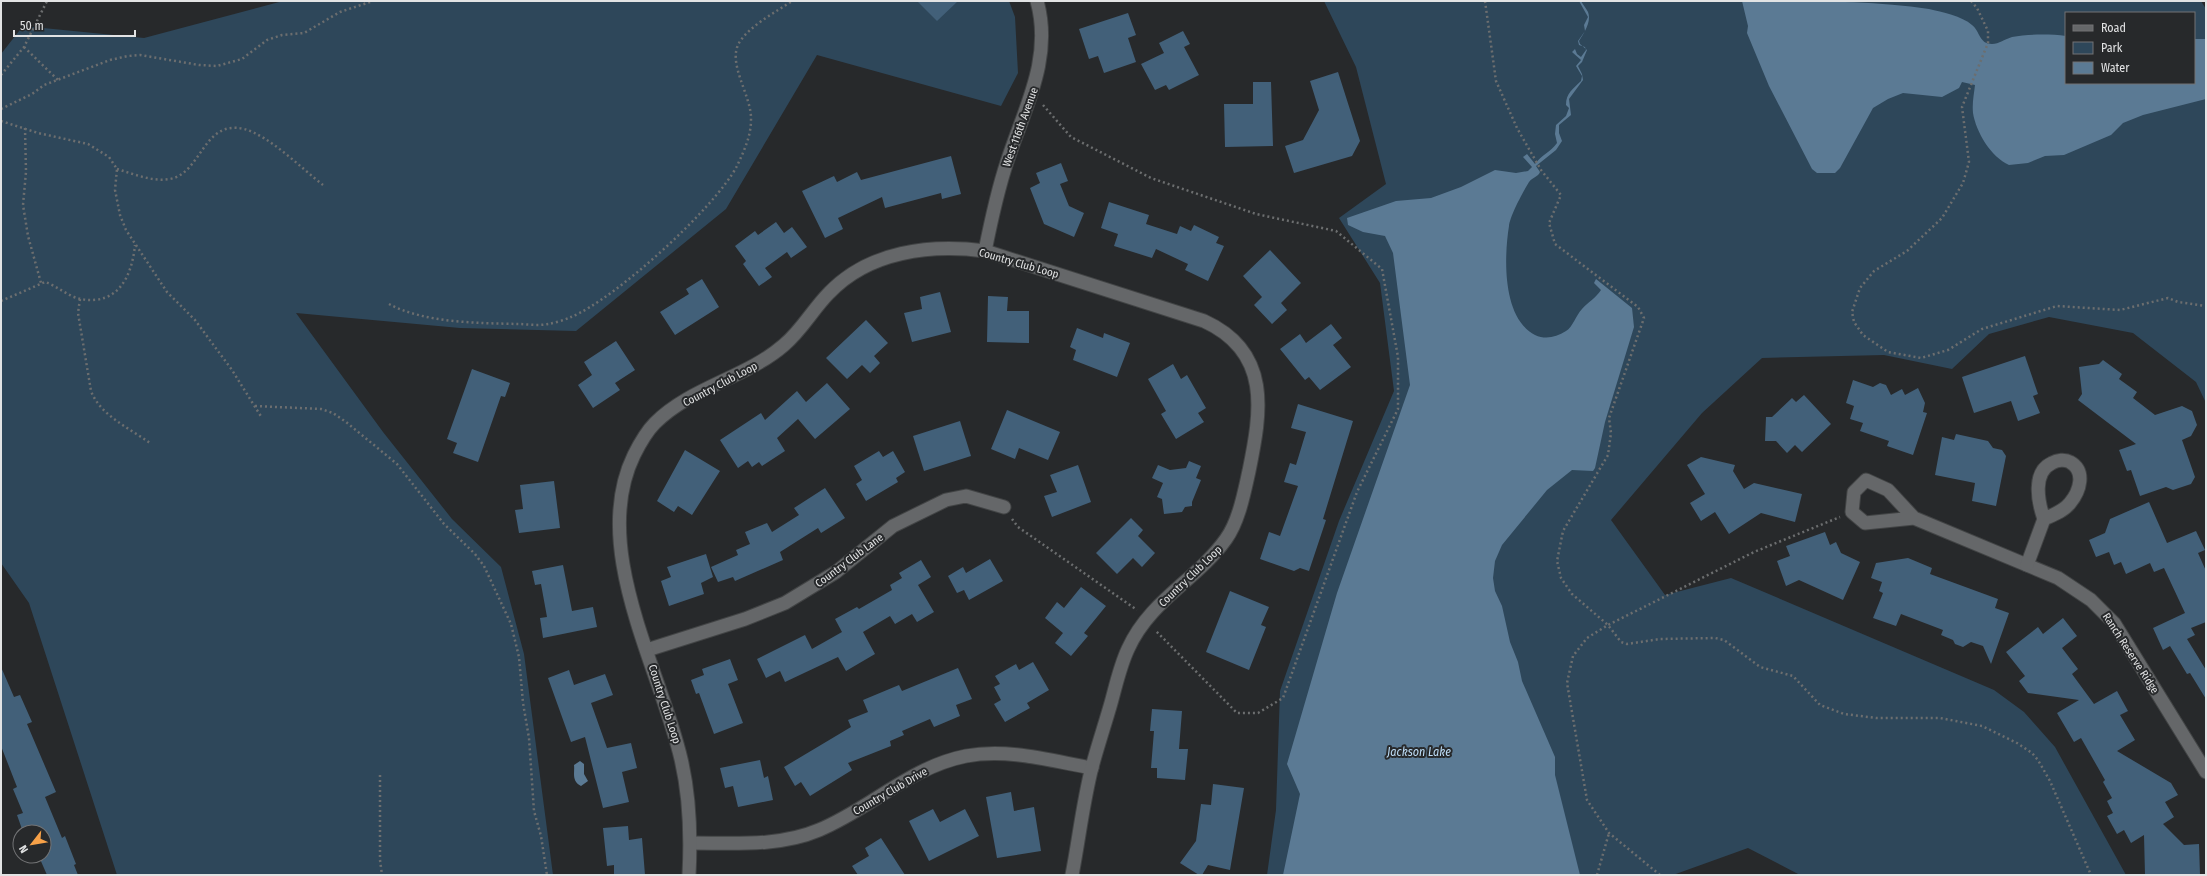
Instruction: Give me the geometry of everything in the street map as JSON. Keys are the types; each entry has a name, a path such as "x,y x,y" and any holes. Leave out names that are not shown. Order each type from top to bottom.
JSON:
{"street":[{"name":"West 116th Avenue","path":"985,251 1001,181 1038,76 1042,35 1037,1"},
{"name":"Country Club Loop","path":"689,875 690,843 682,762 630,599 625,576 621,548 620,513 623,485 629,466 644,437 654,424 677,406 774,354 797,332 813,310 838,284 862,268 915,250 964,248 985,251 1133,297 1214,326 1235,342 1244,353 1256,380 1259,393 1257,431 1246,483 1239,510 1227,538 1213,555 1175,588 1145,620 1131,641 1092,768 1072,875"},
{"name":"Ranch Reserve Ridge","path":"1914,518 1865,523 1852,512 1854,492 1866,480 1888,490 1914,518 2027,565 2074,587 2104,611 2114,623 2206,772"},
{"name":"Country Club Lane","path":"647,650 745,619 785,603 836,572 893,526 946,500 966,496 1004,507"},
{"path":"2027,565 2044,519"},
{"name":"Country Club Drive","path":"690,843 768,842 802,836 838,822 922,771 948,760 968,755 1000,753 1022,755 1092,768"}],"path":[{"path":"1,75 24,47 47,1"},
{"path":"1,109 32,94 44,85 110,60 128,56 140,56 199,65 217,66 242,59 267,40 282,34 304,33 340,12 373,1"},
{"path":"389,304 401,310 446,319 478,323 548,324 572,317 594,305 632,276 692,222 716,196 736,167 749,136 751,118 749,101 738,68 736,53 739,42 759,23 792,1"},
{"path":"1485,1 1496,80 1517,128 1541,170 1561,195 1549,223 1555,244 1636,306 1642,312 1644,322 1609,418 1611,433 1608,455 1563,531 1557,562 1561,578 1572,594 1608,625 1621,642 1627,644 1660,638 1715,638 1724,640 1755,664 1793,676 1820,705 1844,714 1876,718 1940,718 1982,726 2017,743 2032,753 2050,781 2091,875"},
{"path":"1971,1 1986,24 1988,31 1988,43 1968,89 1962,107 1969,162 1963,183 1942,218 1932,229 1907,251 1874,271 1860,288 1852,312 1854,322 1863,335 1888,352 1921,358 1948,350 1982,329 2057,306 2120,310 2168,298 2178,302 2206,306"},
{"path":"24,47 58,80"},
{"path":"1,121 92,146 109,156 117,169 115,190 120,215 135,244 167,292 195,320 232,370 262,418"},
{"path":"25,128 26,172 23,205 28,236 41,283"},
{"path":"117,169 149,178 170,179 180,175 190,167 209,139 226,130 240,129 266,139 323,185"},
{"path":"1,302 45,282 54,285 80,299 98,299 112,295 121,288 130,269 135,244"},
{"path":"80,299 78,313 91,391 94,400 102,410 150,443"},
{"path":"255,406 321,409 333,413 346,422 397,464 444,524 484,566 511,624 519,657 523,703 529,738 534,811 541,836 547,875"},
{"path":"1660,875 1608,833 1587,800 1567,683 1573,656 1587,638 1608,625 1754,552 1852,512"},
{"path":"380,775 380,860 382,875"},
{"path":"1597,875 1608,833"}],"green space":[{"path":"283,1 1009,1 1015,17 1018,73 1001,106 817,55 726,209 576,331 460,328 296,313 383,432 452,519 501,567 524,654 553,875 117,875 29,603 1,563 1,54 23,26 144,38"},
{"path":"1324,1 2201,1 2206,9 2206,403 2196,382 2133,333 2049,317 1989,334 1952,369 1884,355 1762,358 1702,413 1611,520 1665,595 1731,578 1994,690 2024,712 2055,747 2126,875 1800,875 1748,848 1673,875 1267,875 1276,810 1280,691 1339,521 1394,391 1380,283 1339,218 1386,184 1356,67"}],"water":[{"path":"1579,1 1581,1 1589,16 1585,31 1584,25 1588,17"},
{"path":"1742,1 1813,1 1860,3 1929,9 1963,19 1975,28 1982,40 1992,44 2018,36 2065,36 2065,84 2195,84 2195,39 2206,39 2206,99 2143,115 2123,123 2111,135 2064,155 2045,156 2028,163 2009,165 1990,150 1977,128 1973,113 1975,85 1962,82 1959,88 1942,97 1903,93 1888,99 1873,108 1840,168 1835,173 1817,173 1812,169 1769,86 1747,33 1748,26"},
{"path":"1584,32 1579,41 1583,46 1579,45 1578,41"},
{"name":"Jackson Lake","path":"1575,49 1577,54 1581,57 1586,49 1587,50 1582,62 1578,66 1582,74 1583,80 1569,99 1571,115 1559,125 1559,133 1562,141 1556,150 1536,166 1540,172 1529,182 1510,222 1506,254 1508,286 1516,315 1524,327 1539,337 1547,338 1555,336 1568,329 1573,324 1584,307 1601,290 1594,283 1596,279 1632,308 1634,327 1605,422 1595,468 1593,471 1572,470 1547,490 1502,545 1495,561 1493,578 1495,591 1502,606 1510,642 1518,662 1522,681 1555,757 1555,775 1580,875 1283,875 1300,794 1287,764 1337,593 1410,385 1393,253 1385,236 1363,232 1348,225 1347,218 1396,201 1431,198 1461,187 1495,170 1516,173 1528,171 1532,167 1523,157 1527,154 1535,164 1557,143 1555,134 1556,125 1566,116 1569,108 1566,105 1567,97 1581,81 1582,76 1576,66 1581,60 1572,52"},
{"path":"580,761 584,764 584,774 588,781 581,786 576,782 574,776 574,765"}],"building":[{"path":"917,1 958,1 937,21"},
{"path":"1128,13 1136,35 1128,38 1136,62 1104,73 1098,56 1089,59 1079,29"},
{"path":"1183,31 1190,44 1184,47 1199,75 1169,90 1166,85 1155,90 1141,64 1164,53 1159,43"},
{"path":"1338,72 1360,141 1352,156 1294,173 1285,146 1303,140 1319,110 1310,81"},
{"path":"1253,82 1271,82 1273,146 1225,147 1224,104 1253,104"},
{"path":"951,156 961,194 942,199 941,193 885,208 882,197 838,218 843,229 825,238 802,191 834,176 837,182 857,172 861,180"},
{"path":"1061,163 1068,181 1060,184 1069,206 1084,213 1074,237 1044,224 1030,188 1040,183 1036,173"},
{"path":"1109,202 1149,215 1146,224 1177,234 1180,226 1191,231 1194,225 1219,237 1216,243 1224,246 1208,281 1185,270 1188,264 1156,249 1152,258 1114,246 1118,234 1101,228"},
{"path":"776,222 784,233 792,227 807,247 791,258 787,252 765,268 772,277 759,286 743,264 746,261 735,246 755,231 758,235"},
{"path":"1270,250 1301,283 1281,303 1287,310 1272,324 1254,305 1262,297 1243,276"},
{"path":"702,279 719,307 675,335 660,312 689,294 686,289"},
{"path":"940,292 951,332 912,342 904,313 922,309 920,297"},
{"path":"988,296 1008,297 1007,311 1029,311 1029,343 987,342"},
{"path":"866,320 888,343 874,356 880,363 870,373 862,365 847,379 826,358"},
{"path":"1331,324 1342,338 1333,345 1351,367 1320,390 1309,377 1305,380 1280,349 1300,334 1306,343"},
{"path":"1077,328 1103,338 1104,333 1130,343 1117,377 1073,360 1076,350 1070,347"},
{"path":"616,341 635,370 615,383 620,390 593,408 578,385 592,375 584,362"},
{"path":"2025,356 2038,394 2033,396 2040,413 2018,421 2011,401 1974,413 1962,377"},
{"path":"2103,360 2122,374 2119,379 2137,392 2133,398 2155,415 2182,406 2192,411 2197,425 2191,436 2182,440 2195,477 2191,484 2173,490 2166,487 2140,496 2131,470 2127,471 2119,450 2136,444 2078,400 2082,394 2079,367 2099,364"},
{"path":"1173,364 1181,379 1187,375 1206,408 1198,413 1204,422 1176,439 1161,414 1166,411 1148,379"},
{"path":"472,369 510,383 505,397 501,396 478,462 453,453 457,443 447,439"},
{"path":"1853,380 1873,387 1880,383 1886,385 1891,395 1902,389 1905,395 1918,388 1925,403 1923,412 1927,413 1913,455 1887,446 1889,441 1860,431 1863,423 1850,419 1854,406 1846,403"},
{"path":"827,383 850,409 815,439 798,419 777,438 785,451 762,466 759,462 752,467 748,461 738,468 720,440 761,413 765,420 797,391 806,402"},
{"path":"1804,395 1831,424 1802,452 1795,445 1787,453 1776,441 1765,441 1766,417 1772,417 1792,398 1796,402"},
{"path":"1298,404 1353,421 1323,519 1326,520 1309,571 1300,568 1294,571 1260,559 1269,532 1280,536 1298,486 1284,482 1290,463 1296,465 1306,432 1291,428"},
{"path":"1007,410 1060,432 1048,460 1019,448 1015,459 991,449"},
{"path":"960,421 971,456 924,471 913,436"},
{"path":"1956,434 1988,441 1993,448 2002,450 2006,456 1996,506 1972,501 1975,483 1935,475 1942,437 1954,440"},
{"path":"685,450 720,471 692,515 678,506 674,512 657,501"},
{"path":"879,451 883,457 893,451 905,472 896,478 898,482 866,501 856,484 862,480 854,466"},
{"path":"1701,457 1735,465 1733,471 1744,489 1754,483 1802,494 1795,522 1761,513 1729,534 1715,512 1701,521 1690,503 1705,494 1687,465"},
{"path":"1189,461 1201,466 1196,478 1201,480 1192,502 1192,506 1185,507 1182,512 1164,514 1162,499 1157,497 1163,483 1152,478 1158,465 1170,470 1186,468"},
{"path":"1078,465 1091,502 1052,517 1044,496 1057,492 1050,475"},
{"path":"554,481 560,528 519,533 515,510 523,509 520,485"},
{"path":"825,488 845,518 821,533 818,528 780,552 783,560 735,581 733,577 718,582 711,567 738,555 736,550 750,544 745,532 767,523 772,532 799,515 794,508"},
{"path":"2149,502 2167,543 2196,531 2205,550 2198,553 2206,571 2206,622 2191,628 2195,635 2187,639 2206,670 2206,699 2190,673 2187,674 2170,646 2163,650 2153,628 2185,613 2164,568 2154,572 2150,563 2126,574 2121,562 2114,565 2109,552 2096,557 2089,540 2105,533 2110,519"},
{"path":"1131,518 1143,530 1138,536 1155,553 1142,567 1133,558 1117,574 1096,553"},
{"path":"1825,532 1830,545 1836,542 1841,553 1860,562 1843,600 1799,580 1786,586 1777,561 1790,556 1786,546"},
{"path":"706,554 713,577 701,583 704,594 669,606 661,581 671,577 667,567"},
{"path":"1908,558 1932,568 1930,574 1998,599 1995,608 2009,613 1991,664 1983,646 1971,642 1963,647 1955,644 1953,640 1941,635 1943,630 1901,614 1896,626 1873,618 1883,593 1879,591 1882,582 1871,578 1876,563"},
{"path":"990,559 1003,581 969,600 964,590 957,593 948,576 963,567 966,573"},
{"path":"921,560 931,577 918,585 934,612 917,622 912,614 895,624 890,616 863,632 875,654 846,671 838,657 785,682 780,671 766,678 757,659 805,635 812,649 842,632 835,619 857,607 859,609 892,590 890,585 902,578 899,573"},
{"path":"563,565 572,611 593,607 597,627 543,638 540,618 547,617 541,584 535,585 532,571"},
{"path":"1081,587 1106,606 1084,633 1088,636 1071,656 1055,643 1063,633 1045,618 1057,602 1064,608"},
{"path":"1230,591 1269,607 1261,625 1266,627 1249,670 1206,652"},
{"path":"2063,618 2077,636 2062,648 2078,669 2072,674 2094,704 2117,691 2128,711 2120,715 2135,740 2117,751 2171,783 2178,795 2165,802 2174,817 2163,824 2184,845 2199,844 2200,875 2145,875 2144,835 2131,843 2124,830 2117,834 2107,816 2113,813 2107,801 2112,798 2103,782 2105,780 2081,738 2074,742 2057,713 2079,700 2028,693 2019,681 2025,676 2006,652 2038,627 2043,634"},
{"path":"730,659 738,680 728,684 743,723 714,734 699,693 696,694 691,680 704,675 702,669"},
{"path":"1033,662 1049,690 1027,703 1030,708 1005,722 994,704 1001,700 994,687 1000,684 995,676 1016,664 1019,670"},
{"path":"1,667 14,697 20,695 32,722 27,724 56,792 45,797 62,838 65,836 76,864 74,865 78,875 47,875 42,864 52,864 52,824 20,824 17,815 23,813 13,789 17,787 1,746"},
{"path":"958,668 972,699 956,705 960,716 934,727 930,719 902,731 904,735 890,741 891,746 848,763 852,770 810,796 801,782 795,786 784,767 851,727 848,720 868,712 863,700 899,685 902,691"},
{"path":"569,670 574,685 605,674 613,695 591,703 607,748 631,743 637,768 622,772 629,802 603,808 585,737 571,742 548,678"},
{"path":"1152,709 1182,711 1179,749 1188,749 1185,780 1157,778 1157,768 1151,768 1154,731 1150,731"},
{"path":"760,760 764,778 768,776 773,800 738,807 733,786 725,788 720,768"},
{"path":"1213,784 1244,788 1230,870 1208,865 1202,875 1199,875 1180,863 1196,841 1201,804 1211,805"},
{"path":"1011,792 1014,811 1034,807 1041,851 997,858 986,797"},
{"path":"933,809 940,822 965,809 979,836 929,861 909,821"},
{"path":"628,826 629,840 642,838 645,875 614,875 614,865 607,866 603,828"},
{"path":"881,838 905,875 858,875 852,866 869,856 865,848"}]}
